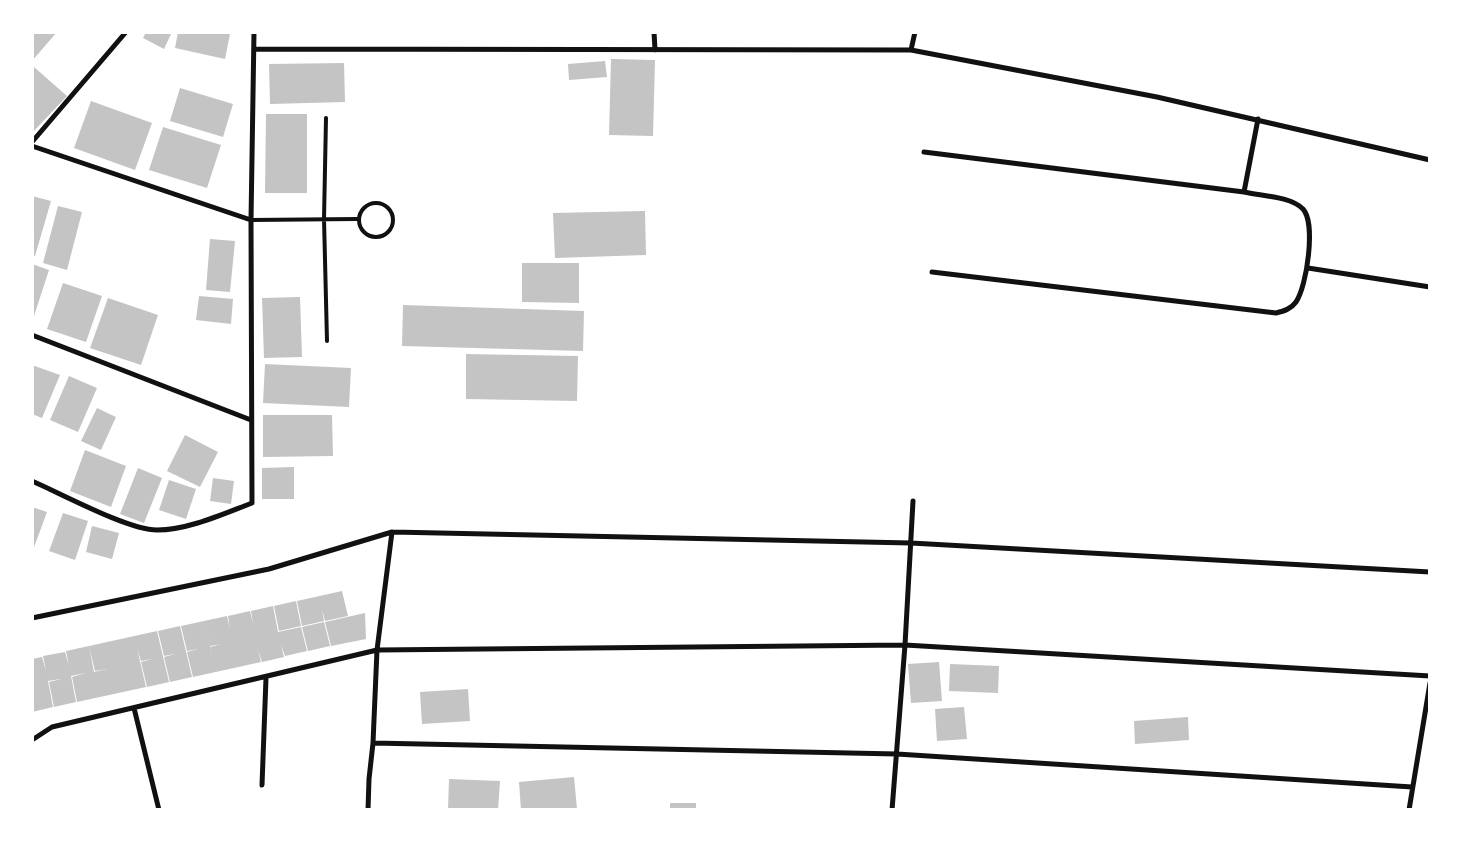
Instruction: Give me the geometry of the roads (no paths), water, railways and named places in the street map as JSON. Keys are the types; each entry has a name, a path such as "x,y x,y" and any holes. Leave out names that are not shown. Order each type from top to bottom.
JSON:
{"street":[{"path":"32,142 126,32"},
{"path":"32,482 142,528 158,530 204,521 252,503 251,220 254,32"},
{"path":"654,32 655,50"},
{"path":"911,50 915,32"},
{"path":"254,49 911,50 1158,97 1430,160"},
{"path":"1244,192 1258,119"},
{"path":"32,146 251,220"},
{"path":"924,152 1244,192 1293,202 1303,209 1308,218 1308,268 1297,301 1290,309 1276,313 932,272"},
{"path":"1308,268 1430,287"},
{"path":"32,335 251,420"},
{"path":"892,810 898,754 913,501"},
{"path":"368,810 368,779 373,742 377,650 392,532"},
{"path":"32,618 268,569 392,532 911,543 1430,572"},
{"path":"32,740 52,727 266,678 377,650 905,645 1430,676"},
{"path":"262,785 266,678"},
{"path":"1409,810 1430,683"},
{"path":"134,708 160,810"},
{"path":"373,742 898,754 1412,787"}],"lane":[{"path":"326,118 324,219 327,341"},
{"path":"376,201 389,207 394,220 388,233 375,238 362,232 357,219 363,206 376,201"},
{"path":"251,220 357,219"}]}
